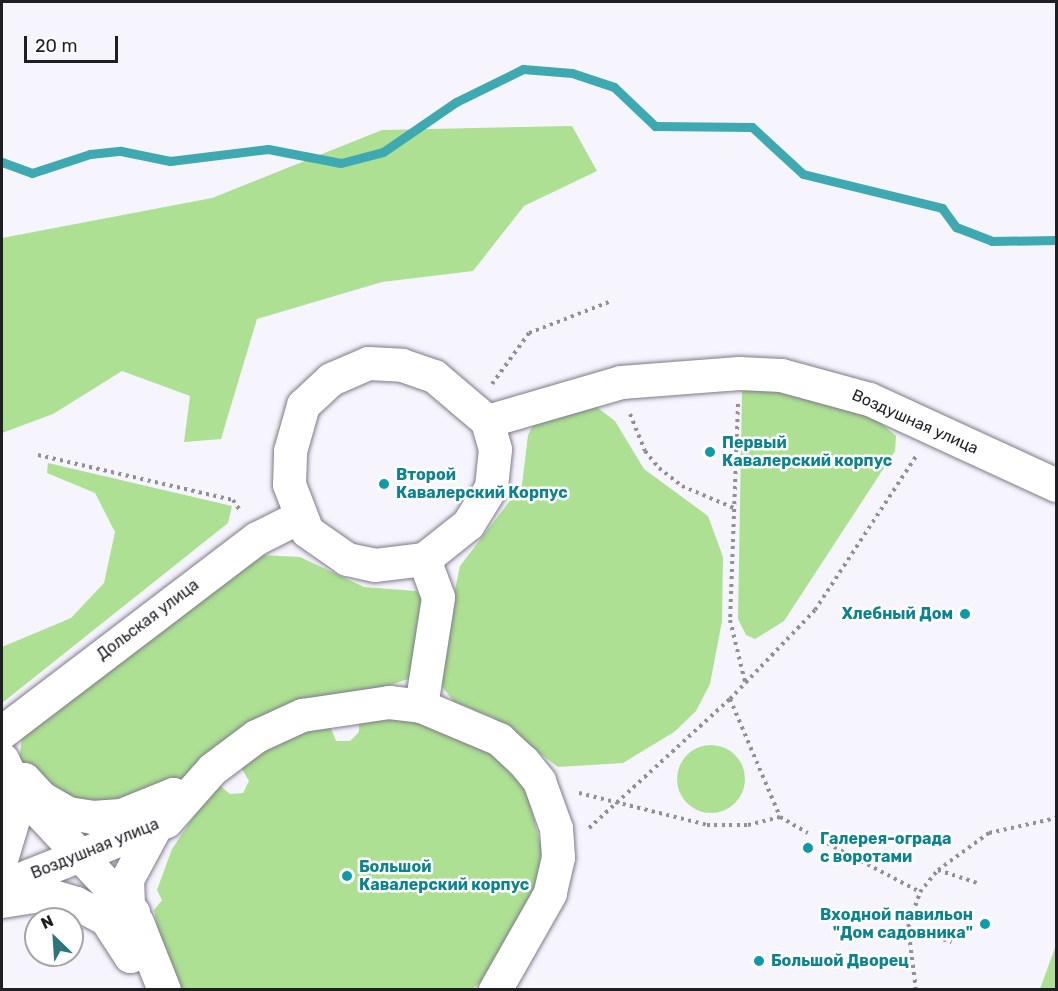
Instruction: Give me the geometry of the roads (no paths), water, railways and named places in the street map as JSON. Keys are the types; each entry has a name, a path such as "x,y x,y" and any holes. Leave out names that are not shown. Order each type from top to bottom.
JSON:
{"street":[{"path":"368,363 402,365 434,376 481,414 495,449 491,487 468,524 424,559 375,565 347,560 321,544 299,517 289,484 290,451 303,405 331,379 368,363"},
{"name":"Воздушная улица","path":"481,414 621,382 738,373 821,382 1056,485"},
{"name":"Дольская улица","path":"2,732 257,537 299,517"},
{"path":"421,706 438,597 424,559"},
{"name":"Воздушная улица","path":"2,886 158,824 212,770 256,736 302,715 378,703 421,706 499,740 523,761 549,803 558,857 534,929 495,990"},
{"path":"2,901 46,894 76,903 106,919 130,956 130,908 158,824 173,794 122,815 92,817 59,808 24,779 8,772"},
{"path":"8,772 130,908 141,942 164,990"},
{"path":"2,856 14,816 8,790 8,772"}],"waterway":[{"path":"2,162 32,173 90,154 121,151 170,161 268,149 341,163 383,152 456,102 523,69 572,73 614,87 655,126 752,127 803,174 942,208 956,227 992,241 1056,240"}],"place":[{"name":"Первый Кавалерский корпус","path":"710,452"},
{"name":"Второй Кавалерский Корпус","path":"384,484"},
{"name":"Хлебный Дом","path":"965,614"},
{"name":"Галерея-ограда с воротами","path":"808,848"},
{"name":"Большой Кавалерский корпус","path":"347,876"},
{"name":"Входной павильон \"Дом садовника\"","path":"985,924"},
{"name":"Большой Дворец","path":"759,961"}]}
